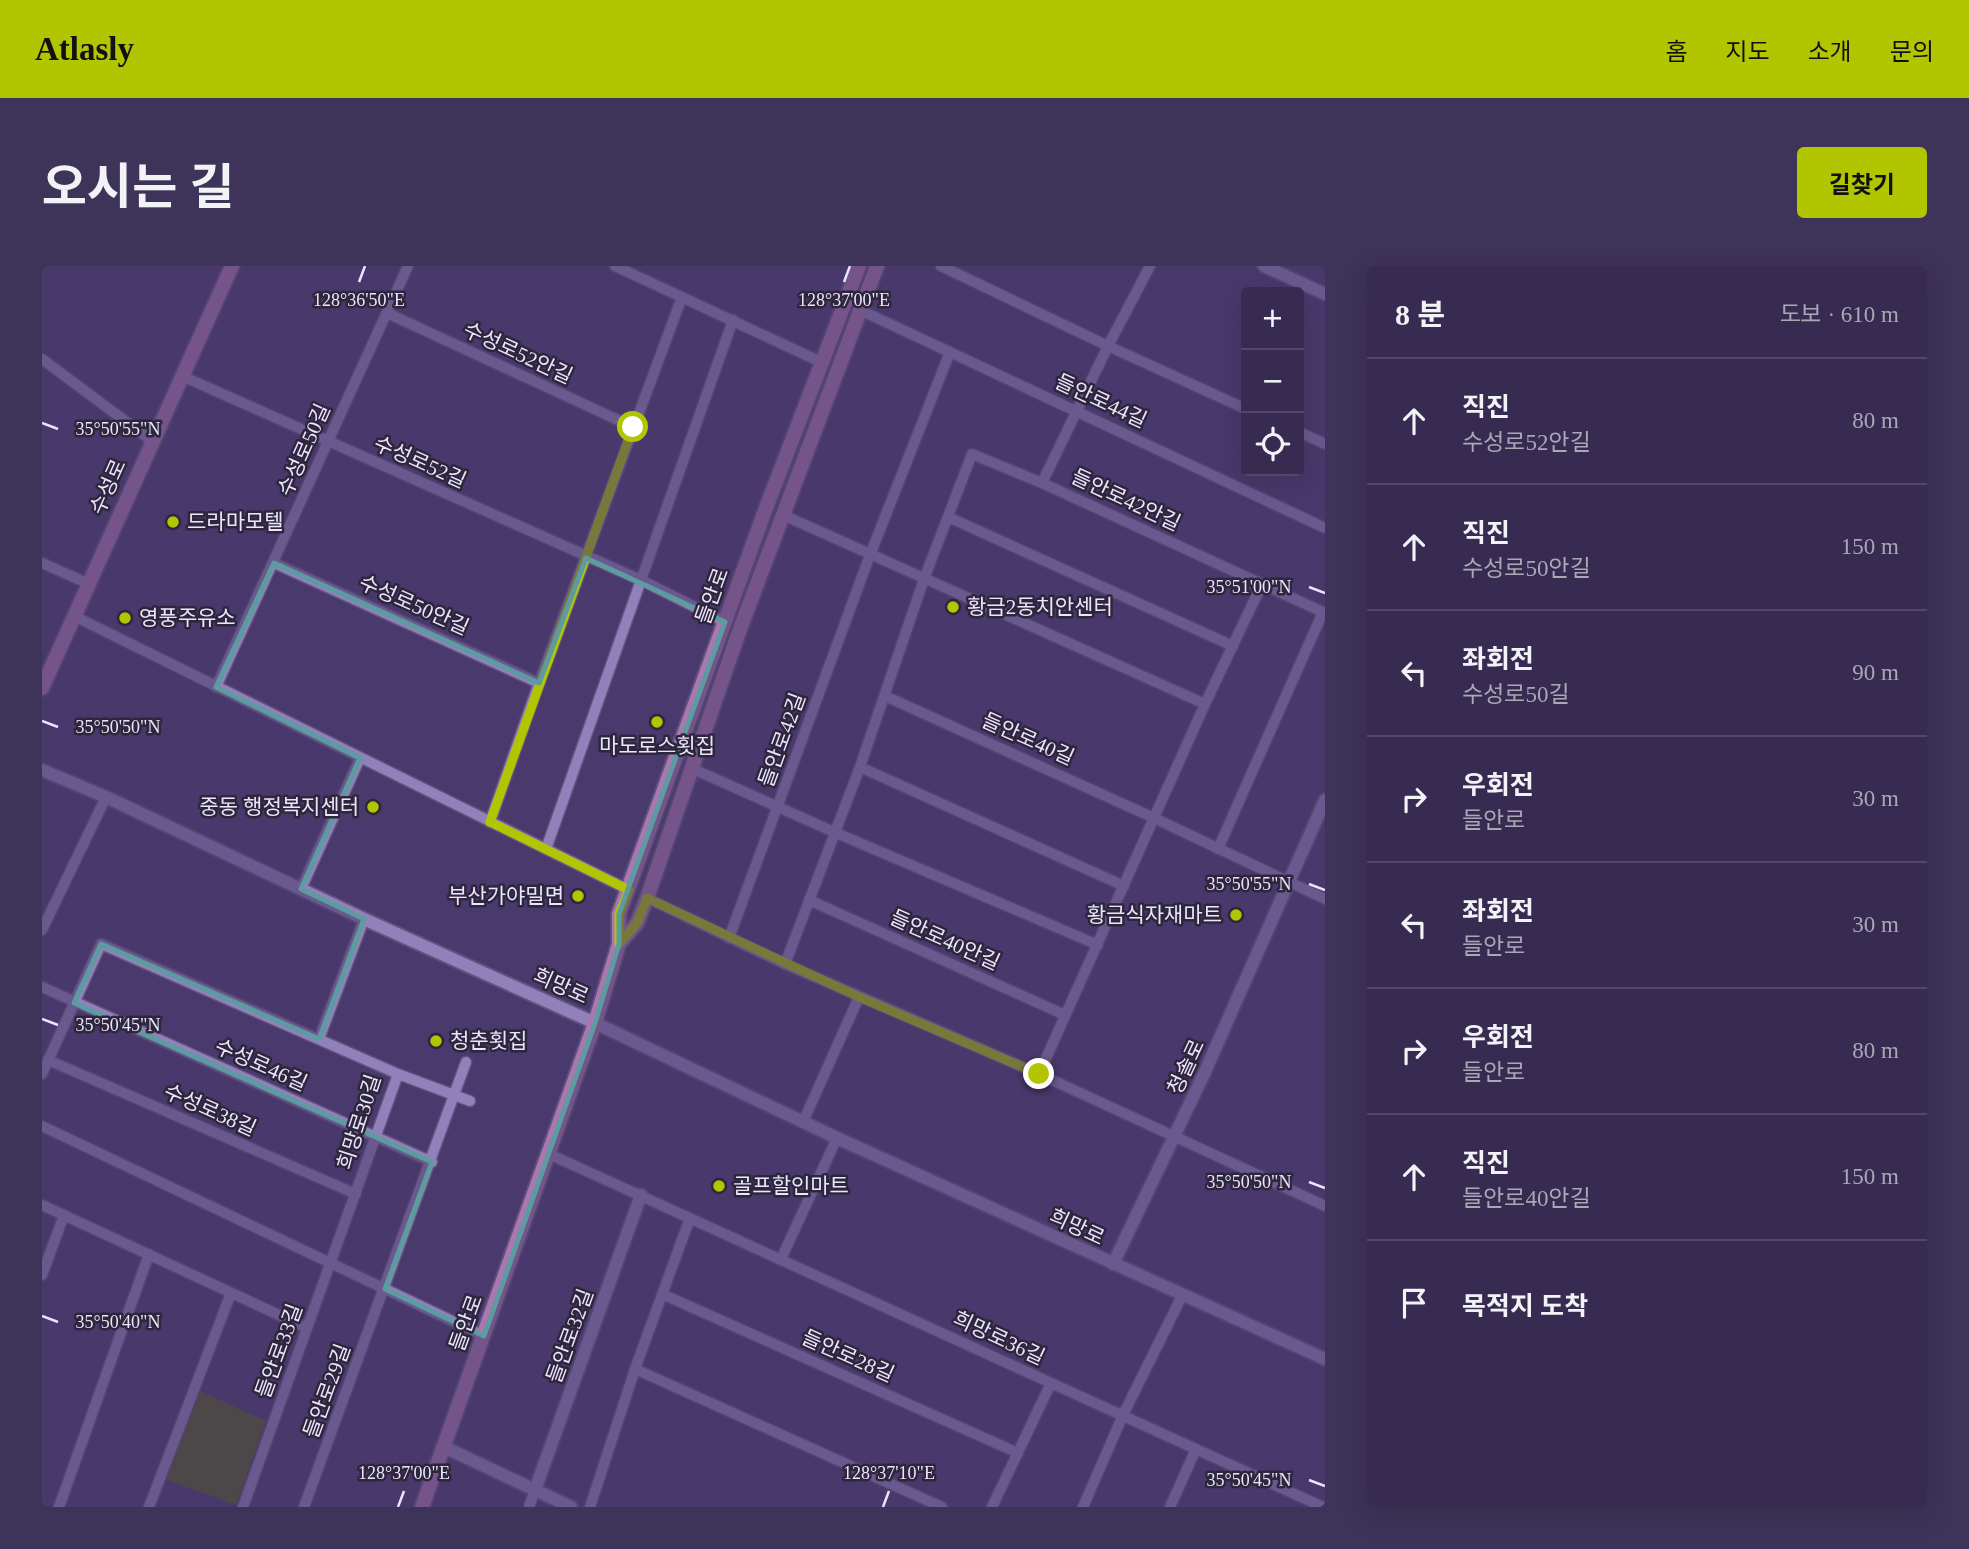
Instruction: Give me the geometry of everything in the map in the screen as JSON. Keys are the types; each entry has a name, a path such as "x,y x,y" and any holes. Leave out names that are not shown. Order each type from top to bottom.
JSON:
{"main road":[{"name":"수성로","path":"42,688 232,266"},
{"name":"들안로","path":"422,1507 595,1023 619,944 619,914 821,362 859,266"},
{"name":"들안로","path":"619,944 637,923 647,898 740,629 877,266"}],"street":[{"name":"수성로50길","path":"216,687 408,266"},
{"path":"615,266 821,362"},
{"path":"941,266 1241,407"},
{"path":"1042,483 1150,266"},
{"path":"1264,266 1325,294"},
{"path":"490,822 682,297"},
{"name":"들안로44길","path":"860,310 1325,528"},
{"name":"수성로52안길","path":"387,313 633,427"},
{"path":"546,849 643,581 733,320"},
{"name":"들안로42길","path":"729,938 870,555 950,352"},
{"path":"42,359 152,441"},
{"name":"수성로52길","path":"182,376 586,558 643,581 725,622"},
{"path":"1304,434 1325,444"},
{"name":"들안로42안길","path":"924,579 972,454 1042,483 1324,613 1218,849"},
{"path":"783,515 1205,704"},
{"path":"948,517 1233,646"},
{"path":"42,562 87,583"},
{"name":"수성로50안길","path":"274,563 539,683"},
{"path":"785,964 860,766 924,579"},
{"path":"1039,1074 1205,704 1262,584"},
{"path":"74,616 629,890"},
{"name":"들안로40길","path":"885,696 1154,818"},
{"path":"301,890 360,758"},
{"path":"860,766 1124,886"},
{"path":"691,768 1098,945"},
{"name":"희망로","path":"42,769 595,1023 837,1138 1325,1359"},
{"path":"42,930 106,797"},
{"name":"청솔로","path":"1113,1264 1205,1074 1325,800"},
{"path":"1154,818 1325,899"},
{"path":"647,898 785,964 1039,1074 1325,1206"},
{"name":"들안로40안길","path":"808,900 1065,1016"},
{"path":"42,1074 101,944 319,1039 364,919"},
{"name":"수성로46길","path":"42,988 432,1162"},
{"path":"803,1122 859,997"},
{"name":"희망로30길","path":"319,1039 398,1074 331,1264"},
{"name":"수성로38길","path":"48,1060 356,1194"},
{"path":"385,1289 466,1062"},
{"path":"398,1074 470,1101"},
{"path":"42,1126 484,1336"},
{"path":"550,1154 781,1259 837,1138"},
{"name":"들안로32길","path":"535,1490 641,1195"},
{"path":"42,1205 307,1328"},
{"path":"42,1275 64,1215"},
{"path":"590,1507 635,1369 690,1218"},
{"path":"59,1507 149,1254"},
{"name":"희망로36길","path":"781,1259 1323,1507"},
{"name":"들안로33길","path":"243,1507 331,1264"},
{"name":"들안로29길","path":"304,1507 385,1289"},
{"path":"149,1507 231,1293"},
{"name":"들안로28길","path":"662,1294 1018,1453"},
{"path":"1083,1507 1123,1416 1182,1296"},
{"path":"635,1369 942,1507"},
{"path":"992,1507 1051,1383"},
{"path":"444,1447 571,1507"},
{"path":"1170,1507 1196,1449"},
{"path":"529,1507 535,1490"}],"highlighted area":[{"path":"586,558 725,622 619,914 619,944 595,1023 484,1336 385,1289 432,1162 74,1003 101,944 319,1039 364,919 301,889 360,758 216,687 274,563 539,683"}],"green space":[{"path":"198,1390 266,1421 236,1505 164,1479"}],"place":[{"name":"드라마모텔","path":"173,522"},
{"name":"황금2동치안센터","path":"953,607"},
{"name":"영풍주유소","path":"125,618"},
{"name":"마도로스횟집","path":"657,722"},
{"name":"중동 행정복지센터","path":"373,807"},
{"name":"부산가야밀면","path":"578,896"},
{"name":"황금식자재마트","path":"1236,915"},
{"name":"청춘횟집","path":"436,1041"},
{"name":"골프할인마트","path":"719,1186"}],"route":[{"path":"633,427 490,822 629,890 619,914 619,944 637,923 647,898 785,964 1039,1074"}]}
